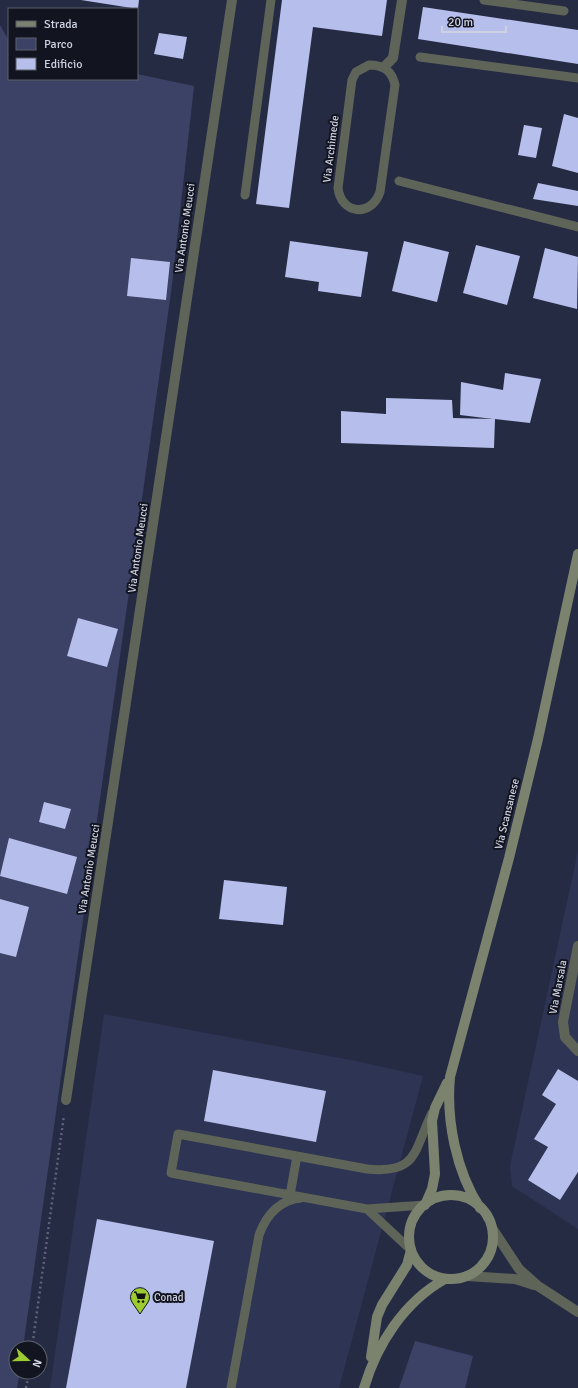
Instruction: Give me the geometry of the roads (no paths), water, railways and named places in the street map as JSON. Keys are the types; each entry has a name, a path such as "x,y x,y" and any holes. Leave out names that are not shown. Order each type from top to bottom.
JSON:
{"main road":[{"name":"Via Scansanese","path":"450,1077 435,1108 432,1121 434,1174 432,1189 424,1205 416,1214 411,1225 409,1237 411,1250 416,1261 425,1270 434,1276 445,1279 457,1279 467,1276 477,1270 485,1262 493,1240 492,1228 488,1217 471,1194 464,1176 453,1136 448,1100 450,1077 534,754 578,554"},
{"name":"Via Scansanese","path":"424,1205 435,1198 460,1196 471,1201 480,1208"},
{"name":"Via Scansanese","path":"364,1388 370,1365 377,1317 382,1305 407,1266 411,1250"},
{"name":"Via Scansanese","path":"370,1365 379,1347 413,1301 445,1279"}],"street":[{"name":"Via Antonio Meucci","path":"66,1100 232,0"},
{"path":"384,67 393,58 402,0"},
{"name":"Via Marsala","path":"578,946 563,1022 565,1037 578,1051"},
{"path":"492,1228 519,1269 538,1286 578,1312"},
{"path":"467,1276 515,1279 538,1286"}],"lane":[{"path":"245,195 271,0"},
{"path":"484,0 564,11"},
{"path":"420,58 578,78"},
{"name":"Via Archimede","path":"370,65 384,67 389,72 394,85 380,192 378,200 372,206 357,210 349,208 343,202 339,196 338,188 352,80 356,72 362,67 370,65"},
{"path":"399,181 578,227"},
{"path":"424,1205 367,1209 171,1173 178,1134 367,1169 385,1171 397,1169 404,1165 413,1155 435,1108"},
{"path":"290,1195 297,1156"},
{"path":"231,1388 258,1243 263,1225 269,1216 281,1205 296,1199 306,1198"},
{"path":"367,1209 411,1250"}],"place":[{"name":"Conad","path":"140,1314"}]}
